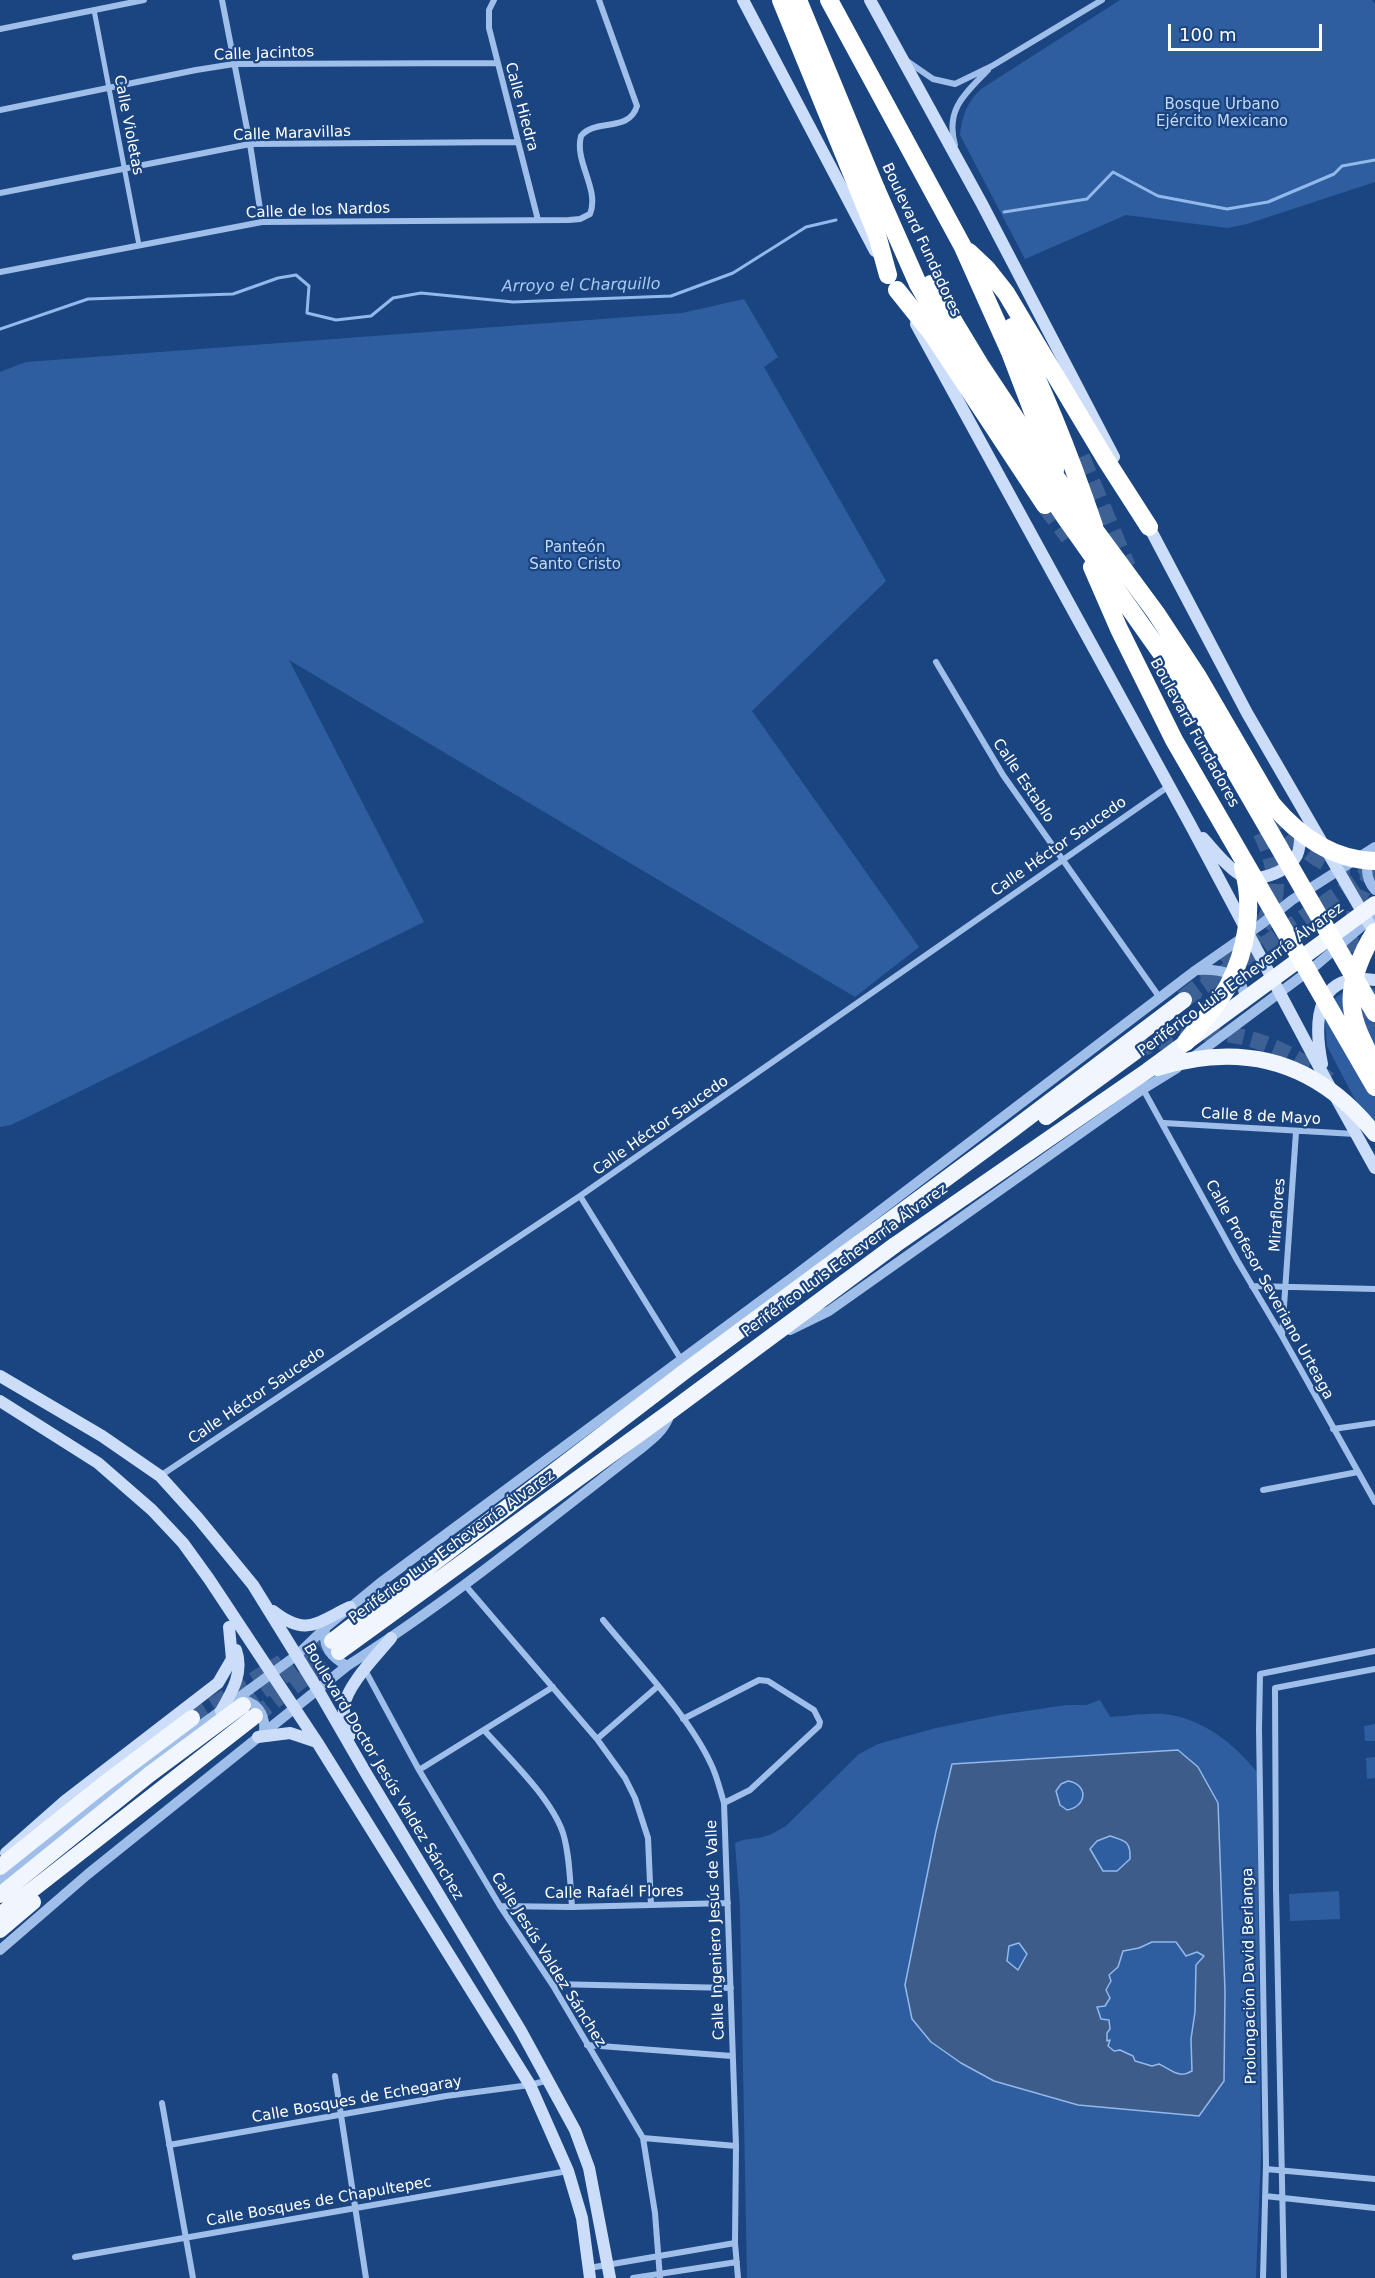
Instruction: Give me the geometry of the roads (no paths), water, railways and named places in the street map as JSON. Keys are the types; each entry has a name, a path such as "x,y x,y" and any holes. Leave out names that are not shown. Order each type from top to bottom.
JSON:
{"highway":[{"path":"781,0 862,195 873,238 893,282 933,335 1045,505"},
{"name":"Boulevard Fundadores","path":"798,0 862,195 918,284 967,370 1065,517 1181,681 1375,1013"},
{"name":"Boulevard Fundadores","path":"829,0 963,247 1029,397 1096,579 1147,687 1174,740 1375,1087"},
{"path":"862,195 1041,457 1156,613 1197,677 1272,804 1286,821 1319,845 1353,858 1374,852"},
{"path":"963,247 999,291 1039,363 1081,457"},
{"path":"963,247 987,269 1006,293 1106,460 1149,526"},
{"path":"985,276 1033,371 1074,466 1105,562 1158,693 1225,822 1240,856 1248,898 1245,944 1228,986 1186,1042"},
{"name":"Periférico Luis Echeverría Álvarez","path":"334,1644 671,1411 895,1245 1147,1071 1375,904"},
{"path":"1373,925 1354,985 1352,1006 1365,1046 1375,1066"},
{"name":"Periférico Luis Echeverría Álvarez","path":"334,1644 355,1612 684,1364 1008,1133 1183,1000"},
{"path":"1008,1133 1034,1123 1054,1111 1135,1052"},
{"path":"1147,1071 1181,1061 1214,1056 1243,1056 1268,1060 1296,1069 1331,1089 1351,1106 1375,1134"},
{"path":"0,1914 128,1814 245,1707"},
{"path":"0,1895 150,1774 245,1707"},
{"path":"0,1868 104,1784 192,1718"},
{"path":"0,1930 108,1841 128,1814"},
{"path":"0,1886 43,1847"}],"main road":[{"path":"743,0 862,195"},
{"path":"870,0 982,204 1247,713 1337,872 1373,925"},
{"path":"893,282 1250,933 1325,1078 1375,1168"},
{"path":"1190,824 1239,874 1256,878 1270,875 1296,857 1300,845 1300,825 1289,788"},
{"path":"1325,1078 1318,1047 1317,1025 1323,998 1337,986 1351,980 1363,978 1375,980"},
{"name":"Boulevard Doctor Jesús Valdez Sánchez","path":"0,1376 102,1436 160,1476 253,1585 318,1690 549,2080 575,2130 589,2168 610,2272"},
{"path":"0,1401 98,1463 152,1510 183,1543 209,1579 317,1742 530,2085 568,2171 582,2218 590,2273"},
{"path":"209,1579 240,1659 235,1686 221,1711"},
{"path":"265,1604 286,1621 301,1626 355,1612"},
{"path":"0,1857 65,1801 218,1683 232,1659 229,1627"},
{"path":"367,1775 344,1716 344,1705 352,1687 391,1638"},
{"path":"261,1734 290,1733 317,1742"}],"street":[{"path":"0,29 94,10 121,2 144,0"},
{"path":"222,0 250,144 262,222"},
{"name":"Calle Hiedra","path":"494,0 488,19 496,63 538,220"},
{"name":"Calle de los Nardos","path":"0,270 262,222 569,220 585,217 590,214 592,201 580,150 581,136 590,129 630,118 637,106 599,0"},
{"path":"902,57 933,79 955,84 992,66 1102,0"},
{"name":"Calle Violetas","path":"94,10 139,245"},
{"name":"Calle Jacintos","path":"0,110 234,64 496,63"},
{"path":"960,163 952,134 956,105 992,66"},
{"name":"Calle Maravillas","path":"0,193 250,144 518,142"},
{"name":"Calle Establo","path":"936,662 1003,775 1160,998"},
{"name":"Calle Héctor Saucedo","path":"160,1476 580,1196 846,1013 1062,858 1169,786"},
{"path":"580,1196 684,1364 794,1277 1196,970 1287,904 1337,872 1374,852"},
{"path":"1374,852 1367,862 1366,873 1370,885 1375,890"},
{"path":"758,1346 829,1311 1143,1089 1199,1054 1237,1027 1280,991 1373,925"},
{"path":"1196,970 1223,970 1233,975 1240,984 1245,995 1243,1011 1237,1027"},
{"name":"Calle Profesor Severiano Urteaga","path":"1143,1089 1375,1503"},
{"name":"Calle 8 de Mayo","path":"1164,1123 1357,1134"},
{"name":"Miraflores","path":"1282,1336 1296,1132"},
{"path":"1252,1286 1375,1289"},
{"path":"245,1707 272,1673 297,1655 334,1644 391,1638 465,1585 659,1434 666,1425 671,1411"},
{"path":"1333,1429 1375,1424"},
{"path":"1263,1490 1358,1472"},
{"path":"465,1585 597,1739 625,1778 642,1817 648,1838 651,1905"},
{"name":"Calle Ingeniero Jesús de Valle","path":"603,1620 683,1719 712,1766 724,1803 736,2146 735,2243 738,2278"},
{"path":"0,1950 88,1874 318,1690 334,1644"},
{"name":"Prolongación David Berlanga","path":"1263,2278 1266,2169 1260,1674 1375,1652"},
{"name":"Prolongación David Berlanga","path":"1284,2278 1276,1889 1275,1688 1375,1669"},
{"name":"Calle Jesús Valdez Sánchez","path":"365,1670 419,1770 500,1906 552,1984 643,2138 655,2213 660,2275"},
{"path":"683,1719 759,1680 768,1681 814,1710 818,1715 819,1726 750,1790 724,1803"},
{"path":"419,1770 553,1687"},
{"path":"597,1739 657,1687"},
{"path":"0,1881 123,1782 221,1711 245,1707 253,1703 259,1708 265,1724 261,1734"},
{"path":"484,1730 541,1796 556,1817 567,1847 572,1907"},
{"name":"Calle Rafaél Flores","path":"500,1906 572,1907 728,1903"},
{"path":"552,1984 731,1988"},
{"path":"586,2045 732,2056"},
{"path":"335,2076 366,2278"},
{"name":"Calle Bosques de Echegaray","path":"169,2145 549,2080"},
{"path":"162,2103 192,2278"},
{"path":"643,2138 736,2146"},
{"path":"1266,2169 1375,2179"},
{"name":"Calle Bosques de Chapultepec","path":"75,2257 568,2171"},
{"path":"1265,2196 1375,2208"},
{"path":"590,2273 610,2272 659,2257 735,2243"},
{"path":"633,2278 737,2262"}],"waterway":[{"name":"Arroyo el Charquillo","path":"1004,212 1087,199 1113,172 1158,196 1227,209 1268,202 1334,174 1342,166 1375,160"},
{"name":"Arroyo el Charquillo","path":"0,329 88,299 233,294 278,278 296,275 309,286 307,313 336,320 371,316 393,298 421,293 513,302 671,296 733,273 806,227 836,220"}],"tunnel":[{"path":"1081,457 1127,567"},
{"path":"1045,505 1069,537"},
{"path":"1272,813 1304,848 1325,862 1349,870 1375,868"},
{"path":"1183,999 1247,946 1262,927 1272,906 1275,883 1271,856 1258,826"},
{"path":"1184,1000 1375,868"},
{"path":"1356,976 1351,949 1352,922 1360,896 1373,872"},
{"path":"1365,1001 1375,1026"},
{"path":"1135,1052 1162,1041 1187,1035 1213,1033 1237,1036 1261,1042 1285,1052 1332,1082"},
{"path":"243,1705 332,1641"},
{"path":"255,1716 339,1652"},
{"path":"192,1718 282,1662"}],"park label":[{"name":"Bosque Urbano Ejército Mexicano","path":"1222,114"},
{"name":"Panteón Santo Cristo","path":"575,556"}]}
